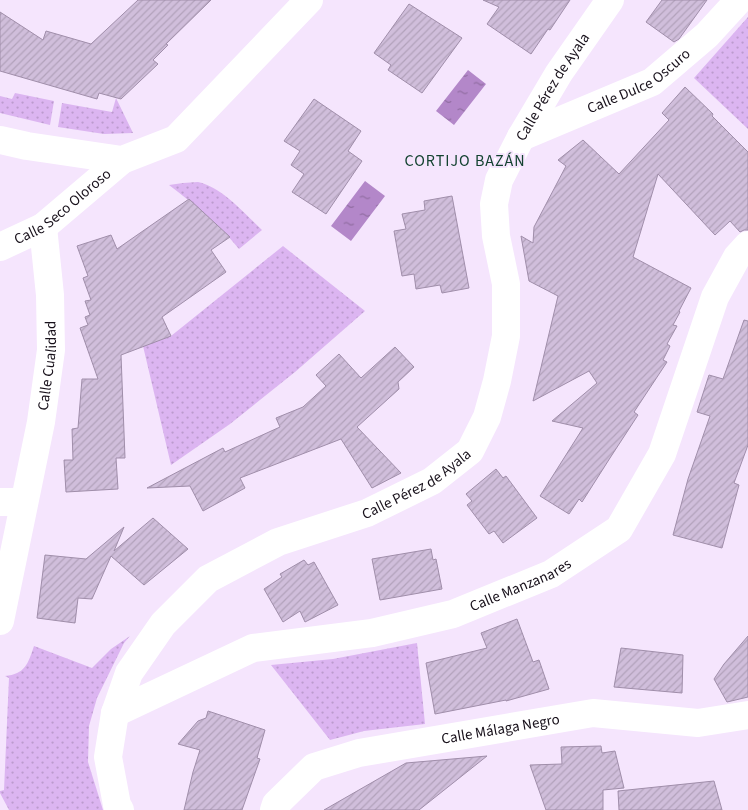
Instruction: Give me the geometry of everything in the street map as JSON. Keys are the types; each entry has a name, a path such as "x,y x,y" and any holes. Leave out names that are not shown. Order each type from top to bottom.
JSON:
{"street":[{"path":"0,140 27,146 122,160 176,139 309,0"},
{"name":"Calle Pérez de Ayala","path":"120,810 117,805 108,757 115,713 129,673 163,624 208,579 278,542 367,513 432,481 470,450 487,417 497,381 506,336 506,284 496,236 494,204 499,180 521,137 559,73 610,0"},
{"name":"Calle Dulce Oscuro","path":"521,137 652,82 707,35 739,0"},
{"name":"Calle Seco Oloroso","path":"0,247 43,227 122,160"},
{"name":"Calle Cualidad","path":"0,621 12,502 41,422 51,350 50,295 43,227"},
{"name":"Calle Manzanares","path":"115,713 253,648 372,633 453,614 551,574 618,529 662,454 714,297 737,257 748,245"},
{"name":"Calle Málaga Negro","path":"274,810 276,804 314,767 359,753 593,713 698,723 748,715"}],"shaded area":[{"path":"748,17 748,129 694,78"},
{"path":"15,93 54,101 50,125 0,113 0,96 12,99"},
{"path":"116,98 133,133 104,134 58,127 62,103 112,112"},
{"path":"198,182 216,189 224,195 262,230 239,249 206,215 169,185"},
{"path":"283,246 365,311 295,372 230,424 171,465 143,346 171,336"},
{"path":"130,636 124,643 97,698 89,726 88,762 103,810 9,810 0,793 0,791 4,790 9,678 5,676 17,673 25,667 34,646 92,668 111,649"},
{"path":"417,643 425,724 364,731 330,740 271,665 333,659"}],"water":[{"path":"468,70 486,84 454,125 436,111"},
{"path":"365,181 385,196 351,241 331,226"}],"building":[{"path":"138,0 211,0 166,44 168,45 153,60 158,64 121,99 99,93 97,99 0,71 0,12 43,40 46,31 91,44"},
{"path":"483,0 570,0 531,54 487,24 499,7"},
{"path":"662,0 707,0 679,39 674,42 646,22"},
{"path":"409,4 462,38 422,93 388,70 391,65 374,53"},
{"path":"685,87 748,152 748,230 740,232 730,221 715,235 658,174 633,257 691,288 673,325 677,326 667,344 670,346 663,360 667,362 634,412 638,415 582,502 579,499 569,514 540,496 583,428 552,421 597,383 589,371 533,401 558,296 529,281 521,236 533,243 534,227 566,166 558,160 583,140 619,174 669,120 662,113"},
{"path":"314,99 361,131 348,151 362,161 326,214 292,192 304,174 291,165 300,151 284,141"},
{"path":"452,196 469,288 442,293 440,285 416,289 414,274 402,276 394,231 406,229 402,214 425,210 424,201"},
{"path":"189,199 230,237 211,250 226,272 162,317 171,336 121,355 125,458 116,458 118,489 66,492 64,460 73,460 72,429 78,428 82,379 98,379 80,328 88,325 85,317 90,315 85,301 91,300 83,278 88,276 77,246 111,235 117,249"},
{"path":"744,320 748,321 748,445 734,483 739,485 722,548 673,535 688,479 710,416 697,412 709,375 723,379"},
{"path":"395,347 414,367 398,382 399,389 357,427 401,473 372,488 341,439 240,478 245,488 203,511 190,486 147,488 223,448 225,452 280,427 276,418 303,407 326,386 316,375 339,354 361,378"},
{"path":"496,469 503,478 506,476 537,518 503,543 494,531 489,534 467,505 472,501 466,494"},
{"path":"153,518 188,549 144,585 111,556 92,599 78,598 75,623 37,618 45,555 86,559 124,527 114,551"},
{"path":"431,549 433,560 436,559 442,589 380,600 372,559"},
{"path":"304,560 308,565 314,562 338,605 305,622 300,611 283,622 264,589 282,577 280,574"},
{"path":"517,619 533,662 539,660 549,689 506,701 435,714 426,663 487,648 481,633"},
{"path":"748,636 748,697 727,702 714,679"},
{"path":"621,648 683,655 682,693 614,687"},
{"path":"208,711 265,730 257,758 260,759 242,810 184,810 200,750 178,744 198,721 206,718"},
{"path":"601,746 602,753 615,751 624,788 603,790 603,810 546,810 530,765 562,764 561,747"},
{"path":"487,756 419,810 324,810 406,763"},
{"path":"714,781 722,810 619,810 618,791"}],"district":[{"name":"CORTIJO BAZÁN","path":"465,161"}]}
